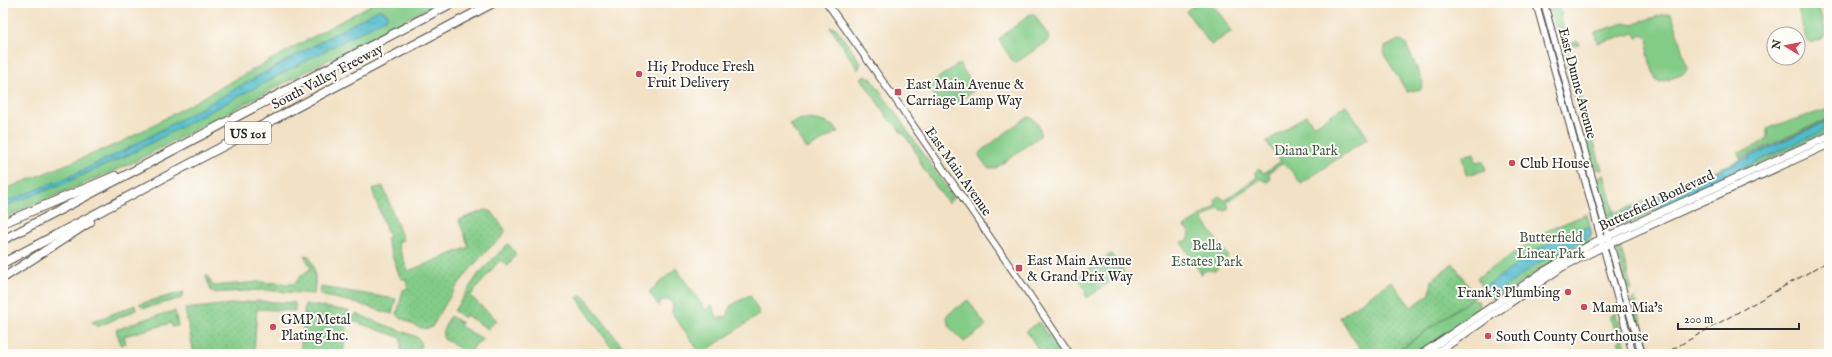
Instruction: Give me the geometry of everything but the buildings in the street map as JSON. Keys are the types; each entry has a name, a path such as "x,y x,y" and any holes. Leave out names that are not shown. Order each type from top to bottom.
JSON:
{"highway":[{"name":"South Valley Freeway","path":"3,240 452,3"},
{"name":"South Valley Freeway","path":"3,262 493,3"},
{"path":"3,223 113,177 132,173"},
{"path":"3,278 135,193"}],"main road":[{"name":"East Main Avenue","path":"827,3 893,96 1070,354"},
{"name":"East Dunne Avenue","path":"1536,3 1606,241 1642,354"},
{"name":"East Dunne Avenue","path":"1544,3 1606,241 1632,354"},
{"path":"1539,13 1545,19 1551,43 1555,44"},
{"name":"Butterfield Boulevard","path":"1422,354 1543,272 1829,136"},
{"name":"Butterfield Boulevard","path":"1435,354 1562,267 1606,241 1829,144"},
{"path":"1626,329 1635,330"}],"green space":[{"path":"374,3 437,3 130,164 3,218 3,190 122,142"},
{"path":"1197,3 1212,3 1232,31 1211,45 1186,11"},
{"path":"1548,3 1559,3 1562,15 1560,16 1566,37 1560,38 1557,33"},
{"path":"1803,3 1817,3 1826,33 1822,39 1811,43 1806,39 1806,26 1803,26 1798,8 1799,5"},
{"path":"1030,14 1034,14 1049,37 1047,42 1015,63 999,40"},
{"path":"1671,14 1673,18 1687,68 1684,74 1661,82 1656,80 1647,54 1649,39 1645,36 1641,35 1637,38 1635,33 1597,43 1595,32 1625,23 1633,25 1638,22"},
{"path":"830,27 836,28 861,63 858,70"},
{"path":"1399,40 1406,44 1423,83 1421,89 1407,92 1384,54 1385,47"},
{"path":"1578,41 1579,44 1570,47 1568,51 1602,170 1597,169 1593,165 1562,52 1565,45"},
{"path":"957,65 960,65 976,89 946,111 943,111 928,85"},
{"path":"865,76 871,78 954,198 948,203 923,168 913,147 903,133 901,133 895,124 890,121 861,78"},
{"name":"Diana Park","path":"1346,105 1368,138 1301,184 1283,163 1269,172 1270,180 1267,182 1261,179 1227,202 1229,209 1225,211 1218,208 1202,219 1228,256 1215,271 1207,270 1201,274 1181,242 1187,241 1190,236 1189,231 1184,227 1216,206 1215,199 1219,196 1225,200 1257,177 1255,172 1258,169 1264,173 1281,161 1266,142 1306,115 1314,126"},
{"path":"1829,109 1829,118 1740,158 1738,152 1753,147 1767,138 1767,129"},
{"path":"1029,117 1038,125 1040,136 996,168 988,168 979,156 980,152 1024,119"},
{"path":"802,119 822,121 839,131 807,149 789,124"},
{"name":"Butterfield Linear Park","path":"1829,119 1829,132 1620,228 1615,228 1611,225 1607,215 1628,208 1740,160"},
{"path":"1474,153 1476,162 1483,161 1486,170 1466,175 1462,156"},
{"path":"1604,174 1614,212 1607,215 1598,182 1598,179"},
{"path":"383,186 403,240 397,242 408,271 469,247 459,220 485,210 492,212 505,230 503,236 482,256 463,278 432,327 424,329 420,328 399,317 397,314 403,290 408,288 406,279 402,279 400,277 386,239 389,238 372,189"},
{"name":"Butterfield Linear Park","path":"1587,214 1592,233 1589,242 1545,266 1497,299 1490,297 1477,278 1546,231"},
{"path":"508,244 516,254 508,266 500,260 470,296 497,320 488,329 466,315 464,318 454,311 479,273"},
{"path":"1620,244 1632,290 1627,288 1617,251"},
{"path":"1111,254 1124,272 1087,298 1085,294 1087,293 1079,279 1076,278"},
{"path":"304,255 309,256 313,265 315,279 314,294 262,290 212,293 206,277 207,275 213,286 258,282 294,284 311,268"},
{"path":"1453,263 1475,296 1393,354 1363,354 1340,317 1391,281 1411,307 1430,294 1432,280"},
{"path":"676,268 705,310 712,305 715,314 719,318 728,316 730,306 750,295 760,314 701,354 672,313 673,305 670,300 661,300 659,306 649,292"},
{"path":"321,287 396,299 392,314 352,302 320,295"},
{"path":"184,292 182,298 144,308 139,304"},
{"path":"582,295 628,354 616,354 577,298"},
{"path":"1635,298 1650,354 1645,354 1631,304 1632,300"},
{"path":"1471,299 1477,300 1479,303 1477,312 1417,354 1394,354"},
{"path":"968,300 986,326 964,342 950,327 947,315"},
{"path":"258,301 295,303 295,311 257,309 254,354 194,354 185,309"},
{"path":"305,304 349,311 343,354 300,354"},
{"path":"135,305 136,309 134,311 97,327 92,322"},
{"path":"175,311 178,326 172,327 171,323 124,336 126,343 121,345 116,330 145,319"},
{"path":"1616,313 1628,354 1624,354 1609,317"},
{"path":"356,314 417,337 421,346 416,354 401,354 401,338 353,321 353,317"},
{"path":"450,316 462,323 460,326 483,339 475,345 470,352 467,353 444,339 443,330"},
{"path":"1039,322 1061,354 1042,354 1026,331"}],"water":[{"path":"378,10 387,13 387,18 128,155 70,181 3,207 3,203 71,176 125,150"},
{"name":"Butterfield Linear Park","path":"1829,120 1829,128 1622,225 1617,226 1613,223 1612,220 1615,217"},
{"path":"1586,227 1591,229 1591,233 1586,239 1545,259 1491,297 1485,287 1540,248"}],"railway":[{"path":"1664,354 1829,261"}],"place":[{"name":"Hi5 Produce Fresh Fruit Delivery","path":"639,74"},
{"name":"East Main Avenue & Carriage Lamp Way","path":"898,92"},
{"name":"Club House","path":"1512,163"},
{"name":"East Main Avenue & Grand Prix Way","path":"1019,268"},
{"name":"Frank's Plumbing","path":"1568,292"},
{"name":"Mama Mia's","path":"1584,307"},
{"name":"GMP Metal Plating Inc.","path":"273,327"},
{"name":"South County Courthouse","path":"1488,336"}],"park label":[{"name":"Bella Estates Park","path":"1207,254"}]}
